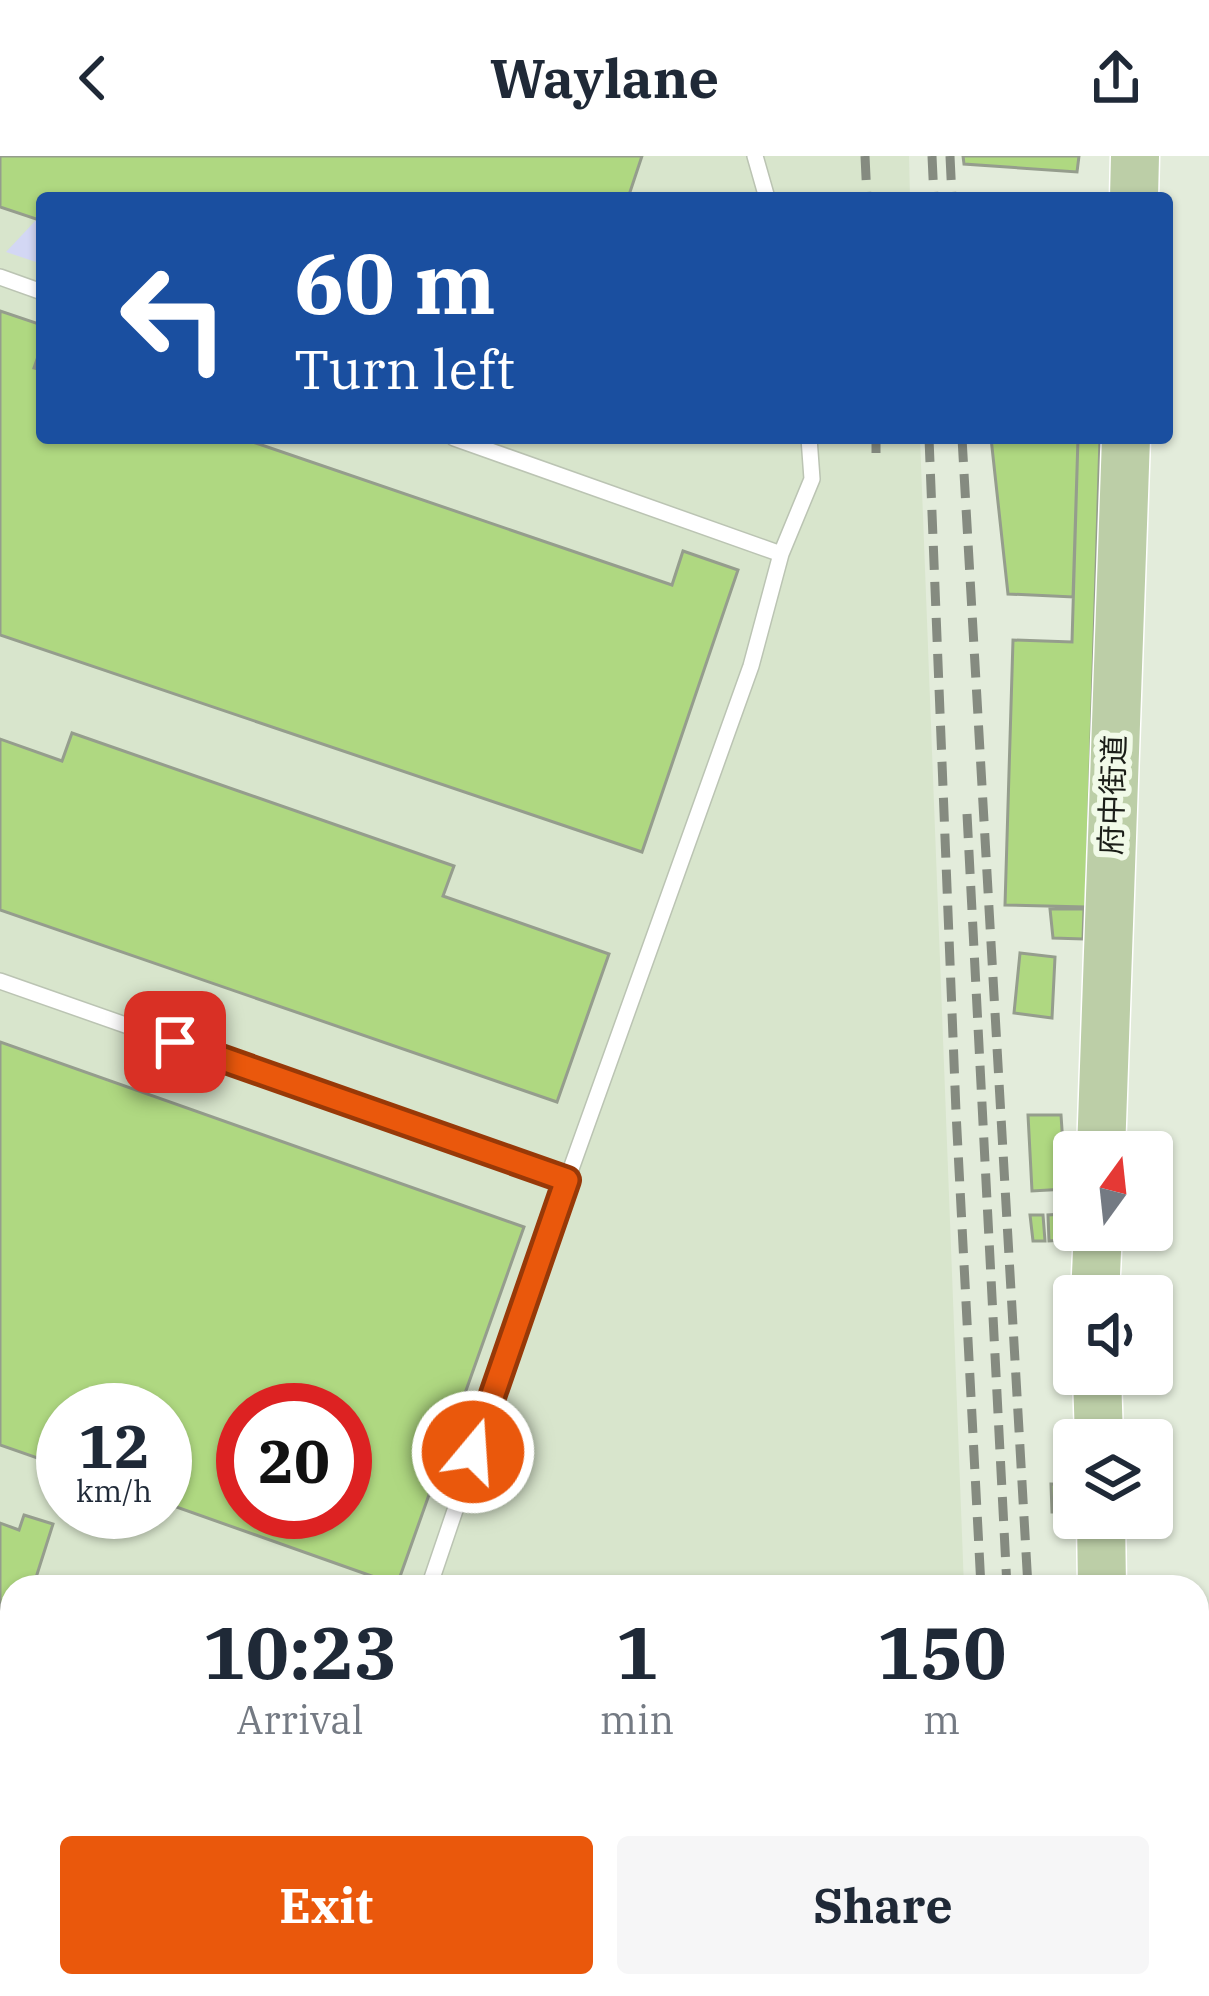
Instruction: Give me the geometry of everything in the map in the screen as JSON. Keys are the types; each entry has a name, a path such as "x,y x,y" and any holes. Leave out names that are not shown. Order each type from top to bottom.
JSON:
{"main road":[{"path":"1133,192 1135,156"},
{"name":"府中街道","path":"1102,1131 1126,444"},
{"path":"1101,1539 1102,1575"}],"lane":[{"path":"755,156 765,192"},
{"path":"0,277 36,290"},
{"path":"471,444 781,554"},
{"path":"434,1575 567,1180 752,666 781,554 812,479 809,444"},
{"path":"0,981 567,1180"}],"shaded area":[{"path":"0,156 909,156 910,192 36,192 36,444 920,444 964,1575 0,1575"},
{"path":"36,220 36,262 6,252"}],"building":[{"path":"0,156 642,156 630,192 36,192 36,219 0,207"},
{"path":"963,156 1079,156 1077,172 964,164"},
{"path":"0,311 36,323 36,444 259,444 672,585 683,551 738,570 642,852 0,635"},
{"path":"992,444 1078,444 1073,597 1008,594"},
{"path":"1078,444 1100,444 1086,907 1005,905 1013,640 1072,642"},
{"path":"72,733 454,866 443,896 609,954 557,1102 0,910 0,739 62,761"},
{"path":"1050,909 1084,909 1083,939 1053,938"},
{"path":"1020,953 1055,957 1052,1018 1014,1013"},
{"path":"0,1042 524,1227 401,1575 369,1575 267,1539 372,1539 372,1383 216,1383 216,1521 192,1513 192,1383 36,1383 36,1458 0,1445"},
{"path":"1028,1115 1061,1115 1062,1131 1053,1131 1053,1190 1032,1191"},
{"path":"1030,1215 1043,1215 1045,1241 1033,1241"},
{"path":"1048,1215 1053,1215 1053,1241 1049,1241"},
{"path":"24,1515 36,1519 36,1539 48,1539 37,1575 0,1575 0,1523 19,1530"}],"railway":[{"path":"865,156 867,192"},
{"path":"932,156 934,192"},
{"path":"950,156 952,192"},
{"path":"876,444 876,453"},
{"path":"929,444 980,1575"},
{"path":"962,444 1027,1575"},
{"path":"967,814 1006,1575"}],"route":[{"path":"175,1042 567,1180 473,1452"}]}
